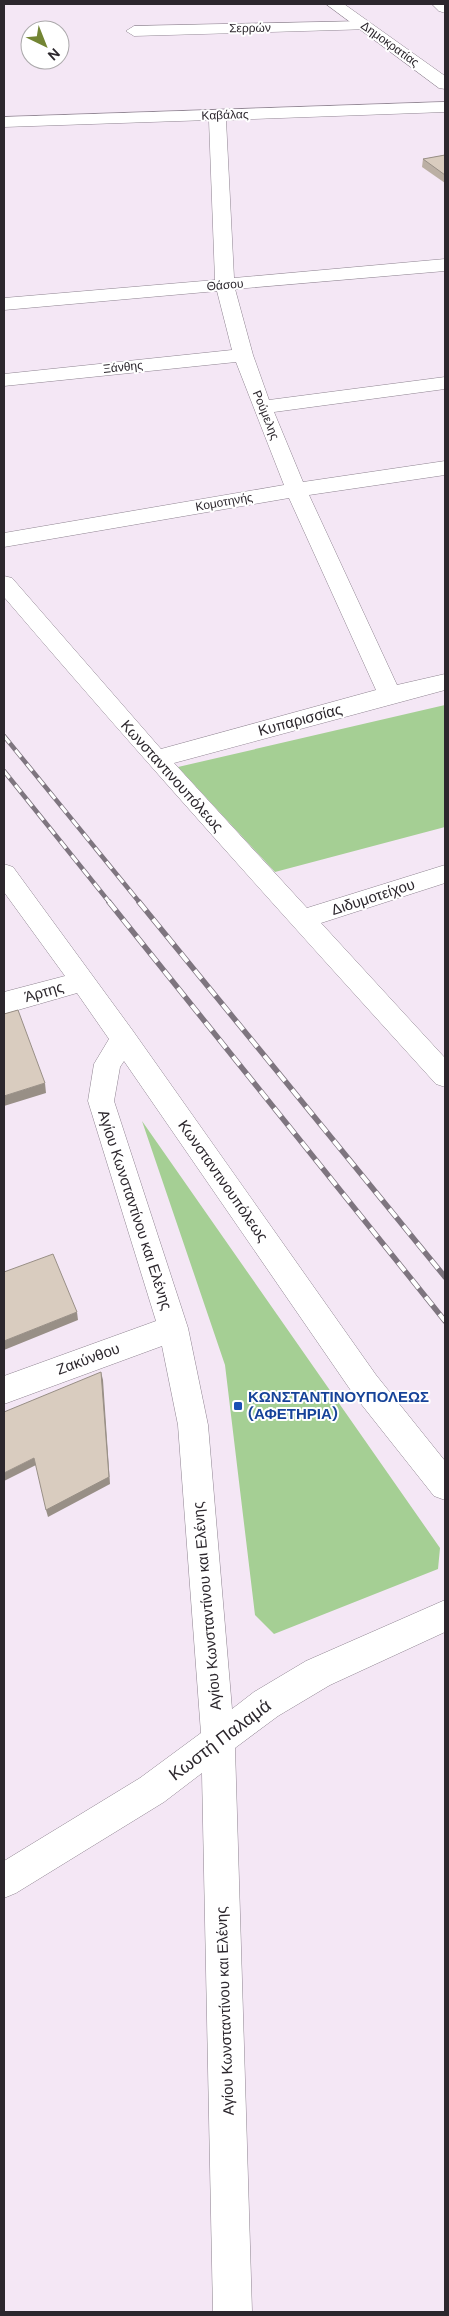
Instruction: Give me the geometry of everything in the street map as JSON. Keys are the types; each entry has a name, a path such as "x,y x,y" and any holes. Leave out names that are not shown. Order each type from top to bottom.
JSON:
{"street":[{"name":"Δημοκρατίας","path":"334,4 445,84"},
{"path":"440,4 445,8"},
{"name":"Σερρών","path":"134,31 365,26"},
{"name":"Καβάλας","path":"4,122 445,107"},
{"name":"Ρούμελης","path":"217,115 225,286 243,355 262,408 296,490 390,695"},
{"name":"Θάσου","path":"4,304 225,286 445,265"},
{"name":"Ξάνθης","path":"4,380 243,355"},
{"path":"262,408 445,382"},
{"name":"Κομοτηνής","path":"4,540 296,490 445,468"},
{"name":"Κωνσταντινουπόλεως","path":"4,583 156,759 445,1076"},
{"name":"Κυπαρισσίας","path":"156,759 390,695 445,682"},
{"name":"Κωνσταντινουπόλεως","path":"4,874 83,981 365,1385 445,1485"},
{"name":"Διδυμοτείχου","path":"301,920 445,874"},
{"name":"Άρτης","path":"4,1004 83,981"},
{"name":"Αγίου Κωνσταντίνου και Ελένης","path":"124,1040 107,1064 100,1101 173,1328 193,1425 218,1741 233,2312"},
{"name":"Ζακύνθου","path":"4,1390 173,1328"},
{"name":"Κωστή Παλαμά","path":"4,1881 152,1790 266,1704 318,1673 445,1616"}],"green space":[{"path":"445,705 445,827 275,872 178,767"},
{"path":"142,1121 440,1548 438,1569 274,1634 255,1615 225,1365"}],"building":[{"path":"445,155 445,175 423,159"},
{"path":"18,1010 45,1083 4,1096 4,1014"},
{"path":"53,1254 77,1312 4,1341 4,1272"},
{"path":"101,1372 109,1477 46,1510 34,1458 4,1473 4,1412"}],"railway":[{"path":"4,736 140,903"},
{"path":"4,771 110,903"},
{"path":"109,902 445,1321"},
{"path":"139,902 445,1277"}],"place":[{"name":"ΚΩΝΣΤΑΝΤΙΝΟΥΠΟΛΕΩΣ (ΑΦΕΤΗΡΙΑ)","path":"238,1406"}]}
